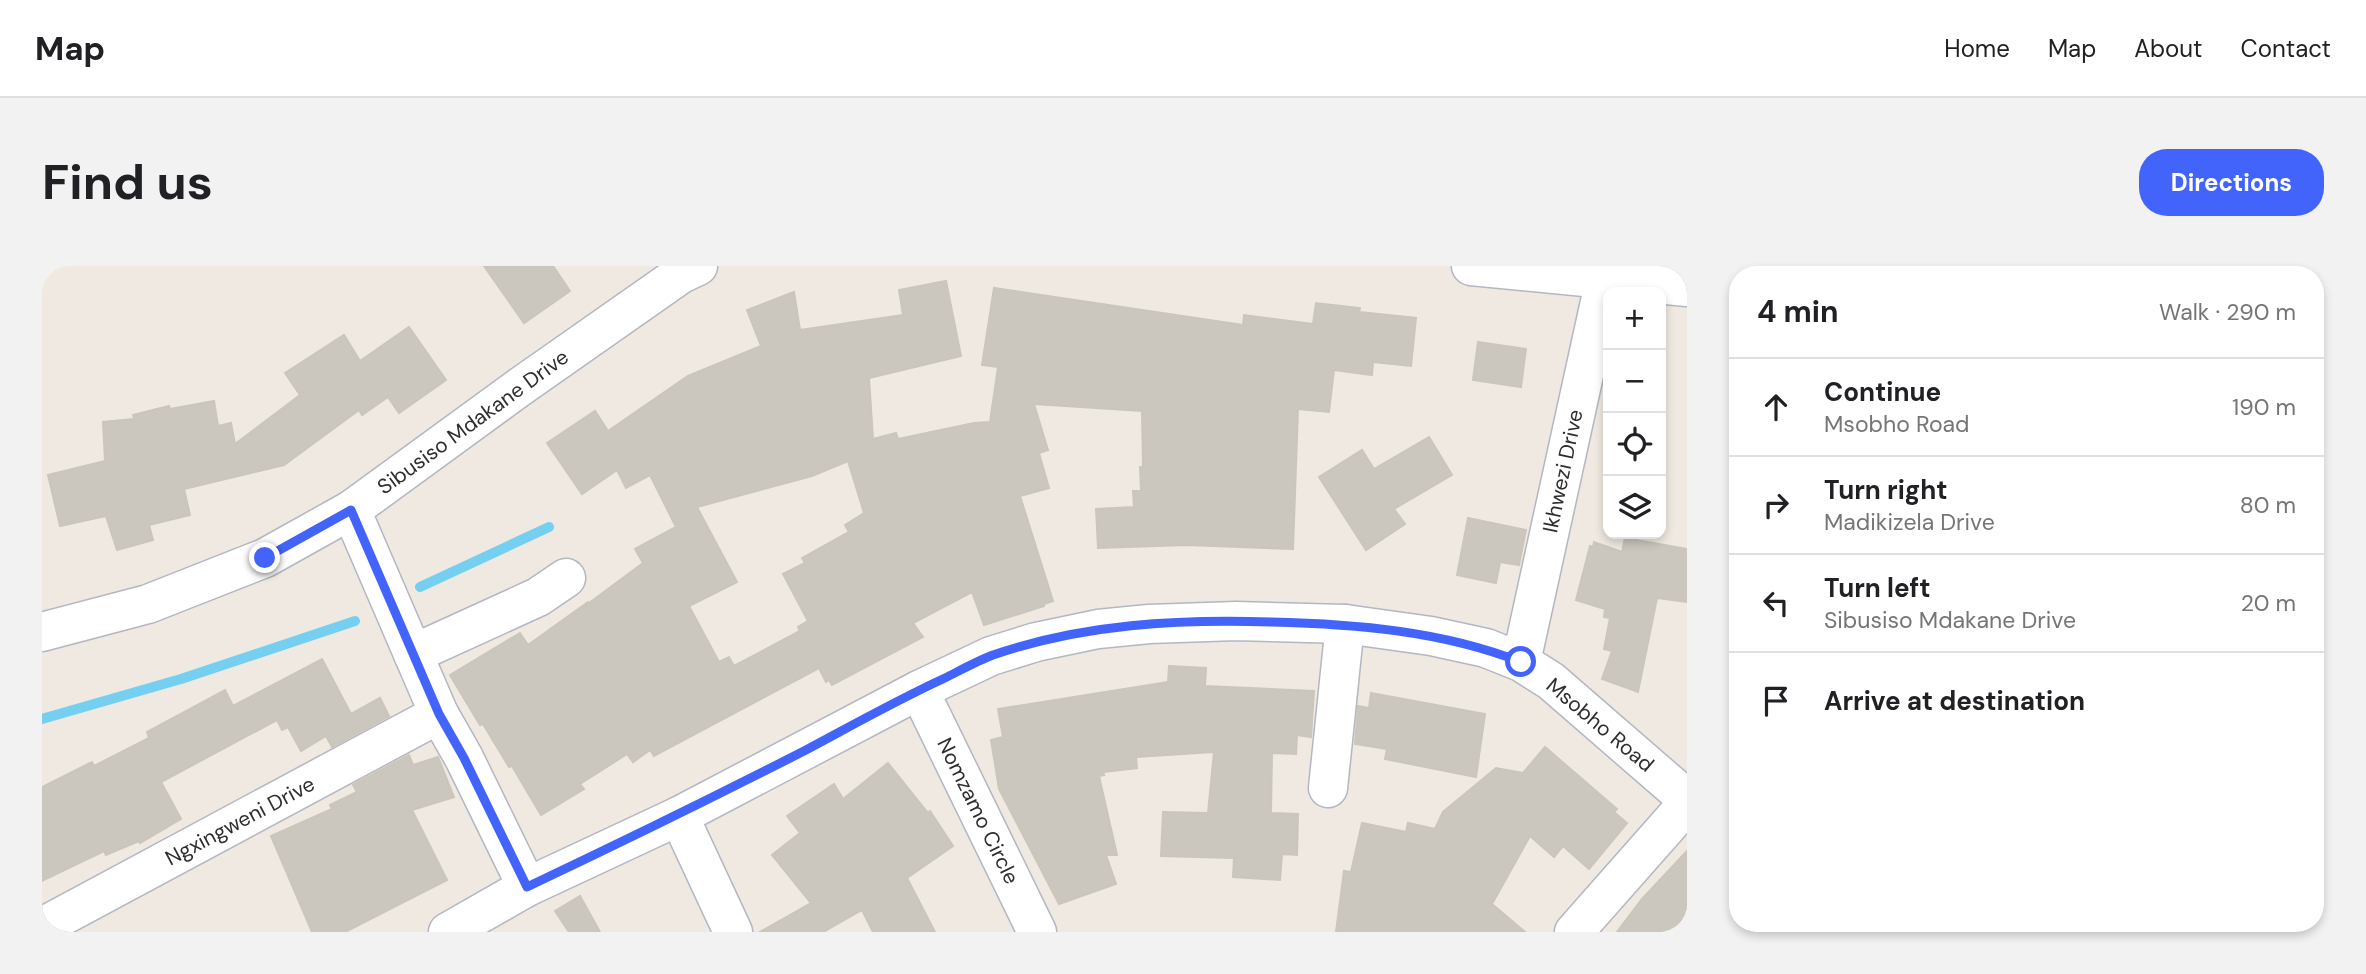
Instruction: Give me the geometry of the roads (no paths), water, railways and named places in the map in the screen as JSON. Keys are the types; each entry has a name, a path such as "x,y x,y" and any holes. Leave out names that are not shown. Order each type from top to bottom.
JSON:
{"street":[{"name":"Sibusiso Mdakane Drive","path":"42,632 148,604 265,558 351,510 517,389 681,274 698,266"},
{"path":"1471,266 1687,287"},
{"name":"Ikhwezi Drive","path":"1521,662 1605,279"},
{"path":"351,510 439,714 464,758 527,887"},
{"path":"413,654 538,597 566,578"},
{"name":"Msobho Road","path":"448,932 527,887 679,816 919,690 990,656 1036,642 1098,629 1236,621 1345,624 1431,636 1486,648 1521,662 1551,681 1687,801"},
{"path":"1328,788 1345,624"},
{"name":"Nomzamo Circle","path":"919,690 1037,932"},
{"name":"Ngxingweni Drive","path":"42,927 439,714"},
{"path":"1574,932 1687,801"},
{"path":"679,816 733,932"}],"waterway":[{"path":"420,587 549,527"},
{"path":"42,719 181,679 355,621"}]}
